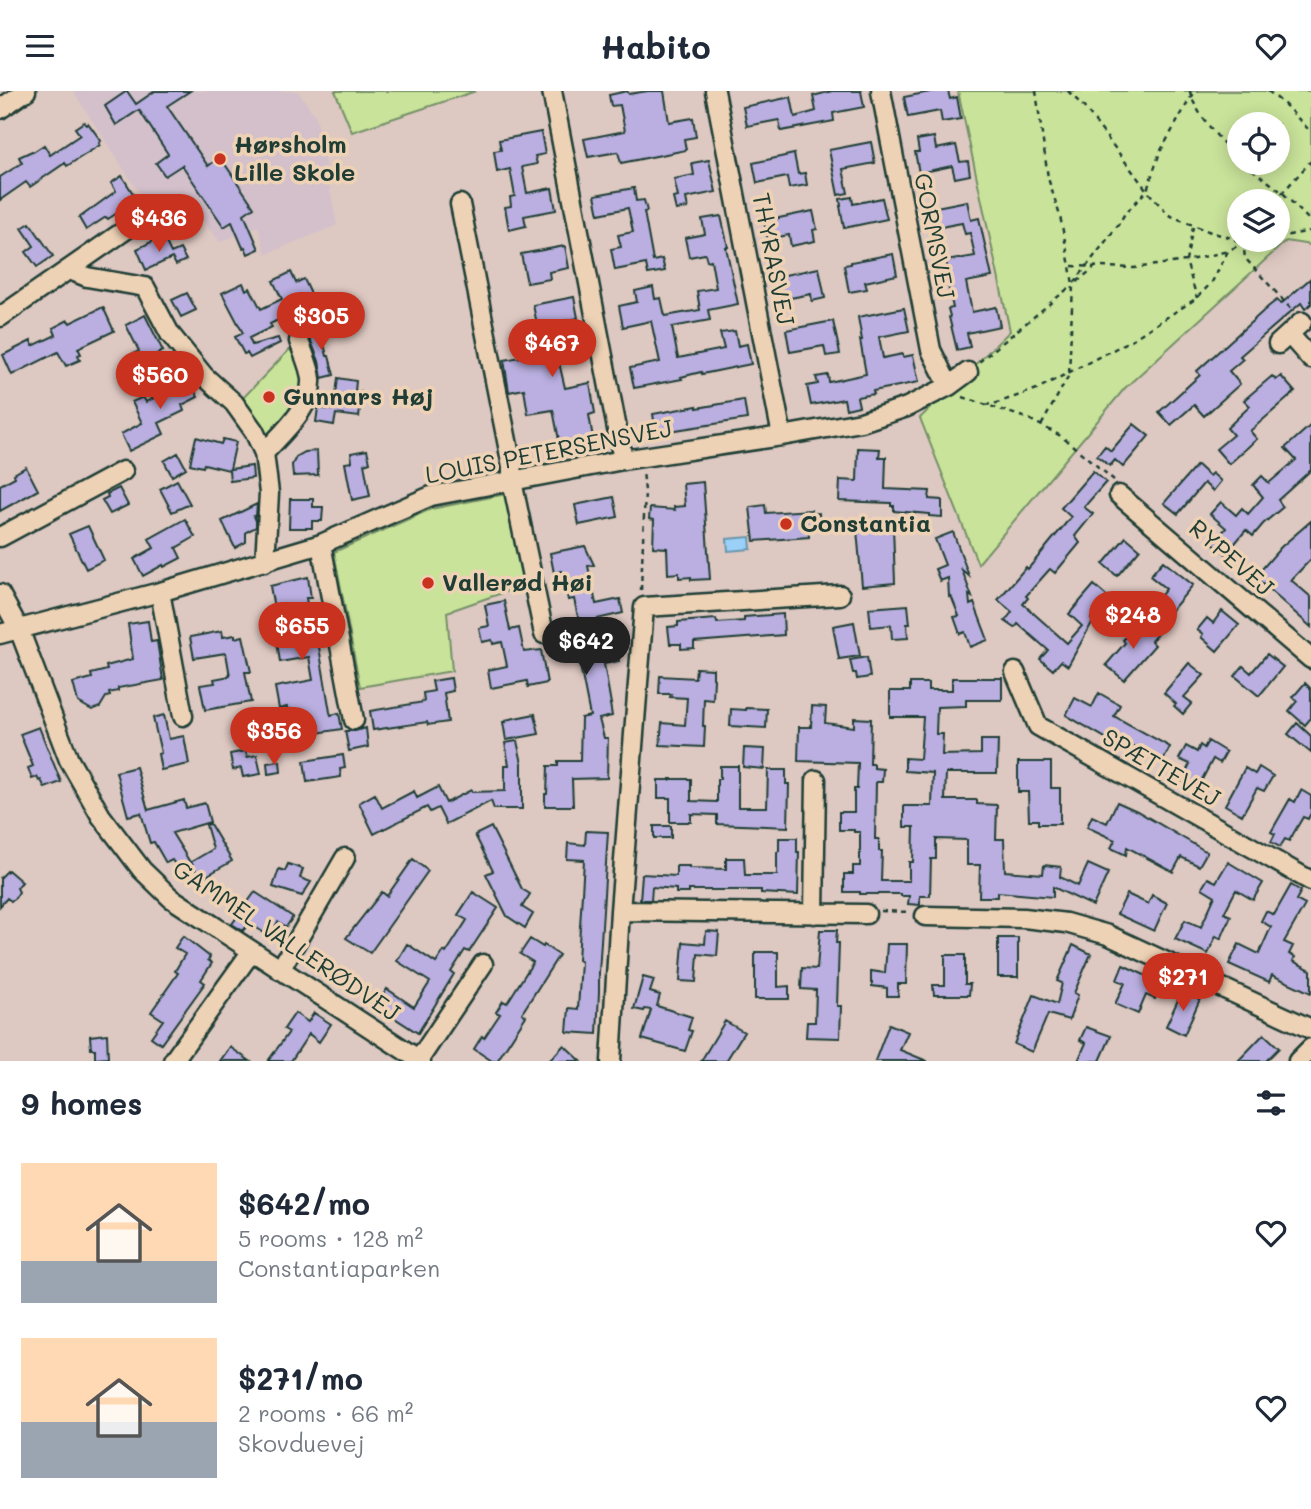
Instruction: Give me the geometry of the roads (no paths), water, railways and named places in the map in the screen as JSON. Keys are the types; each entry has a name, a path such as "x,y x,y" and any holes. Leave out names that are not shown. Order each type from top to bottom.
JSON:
{"street":[{"path":"0,109 26,91"},
{"path":"552,91 623,460"},
{"name":"THYRASVEJ","path":"715,91 782,436"},
{"name":"GORMSVEJ","path":"881,91 931,350 949,386"},
{"path":"460,204 544,634"},
{"path":"0,317 160,206"},
{"path":"69,269 87,277 145,287 170,334 204,376 234,403 254,431 264,453 269,493 265,562"},
{"path":"1290,333 1311,359"},
{"path":"264,453 304,407 310,393 311,378 299,341"},
{"name":"LOUIS PETERSENSVEJ","path":"0,634 265,562 321,544 431,496 623,460 861,422 907,407 949,386 968,372"},
{"path":"0,537 122,471"},
{"name":"RYPEVEJ","path":"1119,495 1311,659"},
{"path":"321,544 354,720"},
{"path":"160,592 183,716"},
{"name":"GAMMEL VALLERØDVEJ","path":"0,594 19,629 69,760 101,816 142,870 171,898 419,1061"},
{"path":"611,1061 644,607 840,595"},
{"name":"SPÆTTEVEJ","path":"1016,672 1038,726 1311,881"},
{"path":"814,914 816,780"},
{"path":"281,970 345,858"},
{"path":"620,911 866,915"},
{"path":"925,916 1024,918 1066,923 1108,935 1311,1029"},
{"path":"173,1061 252,951"},
{"path":"419,1061 483,964"},
{"path":"1298,1061 1311,1048"}],"water":[{"path":"750,537 751,549 728,551 727,539"}],"place":[{"name":"Hørsholm Lille Skole","path":"220,159"},
{"name":"Gunnars Høj","path":"269,397"},
{"name":"Constantia","path":"786,524"},
{"name":"Vallerød Høi","path":"428,583"}]}
